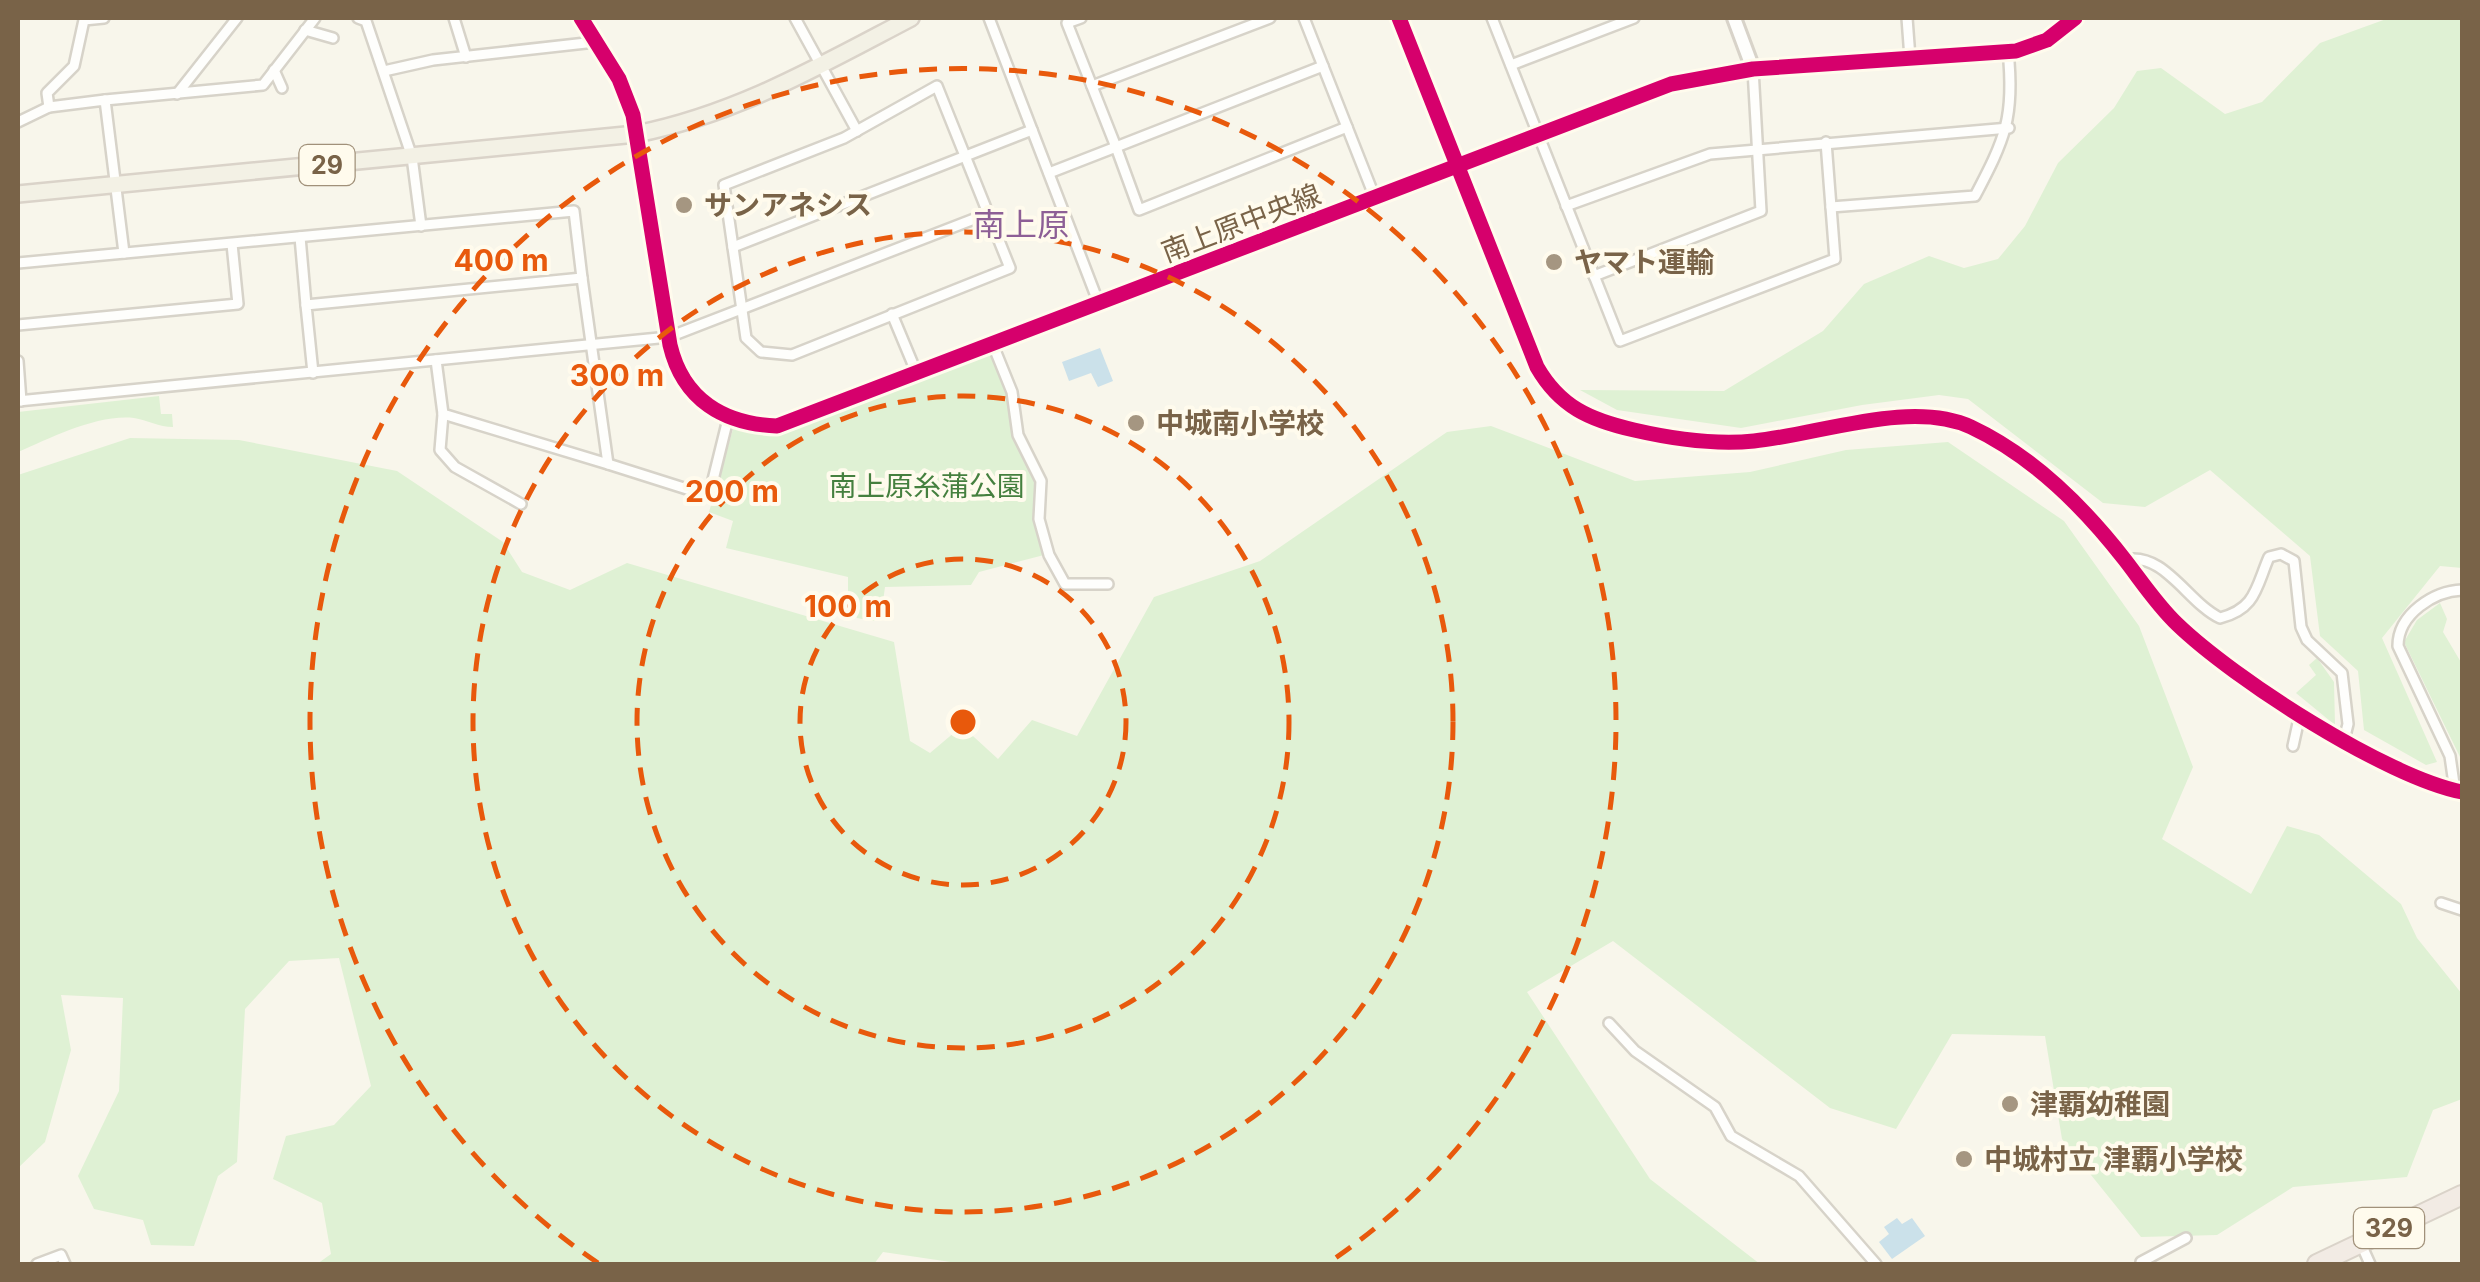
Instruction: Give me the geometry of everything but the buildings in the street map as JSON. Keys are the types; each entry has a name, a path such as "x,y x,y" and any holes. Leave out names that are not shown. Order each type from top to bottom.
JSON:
{"highway":[{"name":"329","path":"2317,1264 2462,1195"}],"main road":[{"name":"29","path":"18,194 636,134 722,112 822,66 911,18"}],"street":[{"path":"49,106 47,93 74,66 85,18 104,18"},
{"path":"177,94 236,18"},
{"path":"18,122 49,106 263,85 315,18"},
{"path":"358,18 366,21 412,157 420,226"},
{"path":"454,18 466,57"},
{"path":"442,414 709,496 728,420 691,390 672,356 636,134 623,88 582,18"},
{"path":"795,18 857,131"},
{"path":"988,18 1099,304"},
{"path":"1081,18 1067,24 1139,210 1348,127"},
{"path":"1092,86 1270,18"},
{"path":"1304,18 1375,198"},
{"path":"1399,18 1537,367 1562,402 1611,425 1704,442 1780,438 1908,417 1950,419 2034,467 2086,513 2178,625 2301,713 2384,764 2459,792"},
{"path":"1492,18 1620,341 1834,259 1826,142"},
{"path":"1510,65 1634,18"},
{"path":"1594,276 1761,210 1753,69 1734,18"},
{"path":"1907,18 1910,58"},
{"name":"南上原中央線","path":"728,420 789,424 1671,84 1753,69 2008,51 2047,40 2075,18"},
{"path":"305,30 333,38"},
{"path":"384,71 595,42"},
{"path":"1831,207 1975,196 2009,128 2012,91 2008,51"},
{"path":"1049,172 1323,66"},
{"path":"274,70 282,88"},
{"path":"937,86 964,159 1010,268 780,356 752,346 746,338 724,185 857,131 937,86"},
{"path":"105,100 124,253"},
{"path":"1566,206 1671,166 1759,147 2009,128"},
{"path":"733,247 1032,130"},
{"path":"18,262 574,210 608,464"},
{"path":"18,361 19,401 669,336 987,214"},
{"path":"300,237 313,373"},
{"path":"18,325 238,304 232,244"},
{"path":"306,304 582,278"},
{"path":"892,314 917,374"},
{"path":"994,345 1012,392 1018,435 1041,481 1039,519 1050,555 1066,584 1108,584"},
{"path":"436,360 442,414 440,450 455,467 521,504"},
{"path":"2124,560 2137,557 2152,564 2220,618 2245,609 2256,598 2269,557 2281,554 2294,561 2302,627 2308,640 2342,673 2348,724 2344,740"},
{"path":"2459,792 2450,756 2398,646 2398,637 2402,625 2433,596 2462,590"},
{"path":"2293,746 2301,713"},
{"path":"2441,903 2462,910"},
{"path":"1609,1022 1635,1051 1716,1107 1731,1136 1799,1176 1876,1264"},
{"path":"2144,1264 2141,1262 2157,1250 2186,1238"},
{"path":"2360,1242 2370,1264"},
{"path":"37,1264 61,1255 65,1264"}],"green space":[{"path":"2389,18 2462,18 2462,568 2440,566 2382,638 2437,762 2426,765 2364,730 2358,671 2320,636 2310,556 2210,470 2145,507 2103,503 1968,399 1939,395 1741,428 1617,410 1580,390 1724,391 1823,331 1864,284 1929,256 1964,268 1998,259 2025,226 2058,163 2114,108 2137,71 2161,68 2225,114 2262,102 2320,43"},
{"name":"南上原糸蒲公園","path":"991,354 1012,392 1018,435 1041,481 1044,555 979,572 971,585 885,587 881,616 874,621 857,618 848,605 848,577 726,548 733,521 709,512 733,429 790,431"},
{"path":"159,396 161,414 172,414 173,427 134,418 105,420 74,428 18,452 18,412"},
{"path":"1491,426 1635,481 1750,472 1846,450 1948,442 2064,521 2139,626 2193,767 2162,839 2251,894 2287,826 2319,835 2401,904 2417,938 2462,994 2462,1099 2433,1110 2407,1177 2293,1187 2217,1235 2141,1237 2062,1139 2045,1036 1952,1034 1896,1129 1830,1108 1613,941 1527,992 1650,1179 1760,1264 964,1264 883,1252 874,1264 317,1264 331,1254 322,1203 273,1179 286,1136 334,1125 371,1086 339,958 289,961 245,1009 237,1162 218,1176 194,1246 151,1245 143,1220 94,1209 78,1176 119,1091 123,998 61,995 71,1050 45,1142 18,1168 18,475 130,438 239,440 397,471 503,542 522,572 570,590 627,563 894,642 910,741 930,753 962,726 998,759 1032,720 1077,736 1154,597 1260,561 1447,432"},
{"path":"2440,603 2447,619 2443,632 2462,664 2462,761 2404,642 2417,620"},
{"path":"2317,658 2334,682 2335,725 2296,693 2316,675 2309,665"}],"water":[{"path":"1100,348 1113,381 1098,387 1091,373 1069,381 1062,362"},
{"path":"1897,1218 1902,1224 1912,1218 1925,1236 1892,1259 1879,1242 1889,1234 1884,1227"}],"cycle path":[{"path":"581,18 619,79 633,115 676,364 696,394 723,414 777,426 1671,84 1753,69 2016,51 2047,40 2075,18"},
{"path":"1399,18 1537,367 1566,402 1618,426 1709,442 1779,438 1893,418 1947,419 1971,427 2015,452 2056,484 2109,540 2170,617 2235,671 2353,747 2430,783 2462,792"}],"place":[{"name":"サンアネシス","path":"684,205"},
{"name":"ヤマト運輸","path":"1554,262"},
{"name":"中城南小学校","path":"1136,423"},
{"name":"津覇幼稚園","path":"2010,1104"},
{"name":"中城村立 津覇小学校","path":"1964,1159"}],"district":[{"name":"南上原","path":"1021,224"}]}
